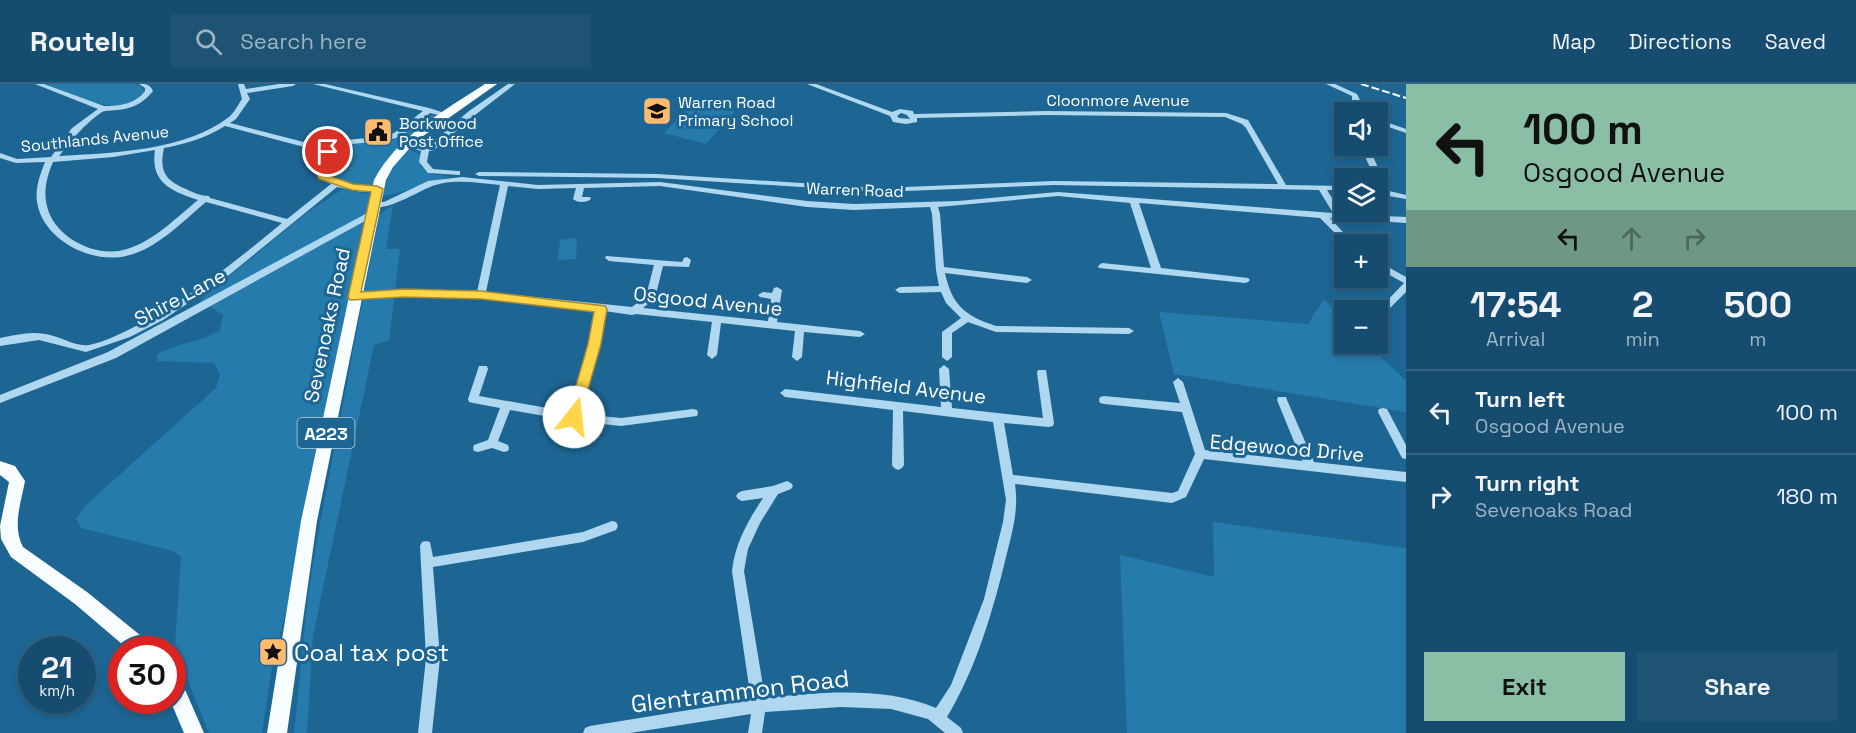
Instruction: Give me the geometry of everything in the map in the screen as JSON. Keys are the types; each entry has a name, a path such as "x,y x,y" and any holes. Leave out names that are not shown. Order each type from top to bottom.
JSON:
{"main road":[{"name":"Sevenoaks Road","path":"277,733 289,641 309,521 377,189 387,166 407,145 492,84"},
{"path":"4,474 17,481 18,488 9,515 8,532 16,552 81,598 127,636"},
{"path":"186,714 194,733"}],"street":[{"path":"38,84 103,108 122,108 141,101 149,91 148,87 143,84"},
{"path":"293,84 243,88 243,106 225,124 328,152"},
{"path":"316,84 447,115"},
{"path":"353,91 363,84"},
{"path":"407,145 425,150 512,84"},
{"name":"Cloonmore Avenue","path":"810,84 893,115 896,120 902,122 912,121 914,116 1046,113 1237,117 1249,127 1282,187"},
{"path":"1329,84 1355,95 1355,102"},
{"path":"103,108 75,130 51,159 42,180 43,210 64,237 99,255 127,253 140,247 206,198"},
{"path":"377,189 362,190 323,177 318,168 320,158 356,140 393,137 429,110"},
{"name":"Southlands Avenue","path":"0,155 16,161 160,147 196,139 225,124"},
{"path":"1388,125 1406,131"},
{"path":"160,147 158,169 166,181 206,198 286,222"},
{"name":"Warren Road","path":"425,150 424,164 439,173 559,171 880,190 1054,183 1334,188"},
{"name":"Warren Road","path":"372,210 438,181 478,180 538,187 660,184 807,204 883,208 1058,194 1334,217"},
{"path":"0,342 43,336 65,341 77,348 90,348 131,332 187,302 337,183"},
{"path":"481,295 505,183"},
{"path":"580,187 578,199 587,199"},
{"path":"1321,187 1334,208"},
{"path":"1388,193 1406,197"},
{"path":"1134,202 1157,271"},
{"path":"933,205 936,214 944,289 955,311 966,319 996,329 1129,331"},
{"name":"Shire Lane","path":"0,399 112,355 372,210"},
{"path":"1323,216 1340,234"},
{"name":"Warren Road","path":"1388,219 1406,220"},
{"path":"609,258 686,265 687,260"},
{"path":"632,312 650,298 659,263"},
{"path":"1102,266 1245,280"},
{"path":"941,270 1028,279"},
{"path":"1388,270 1406,281"},
{"path":"1388,305 1406,286"},
{"path":"900,290 912,296 944,289"},
{"name":"Osgood Avenue","path":"354,297 404,293 481,295 860,334"},
{"path":"764,295 776,293 772,326"},
{"path":"574,417 594,344 600,309"},
{"path":"947,357 946,332 966,319"},
{"path":"712,355 717,320"},
{"path":"797,357 800,328"},
{"path":"1116,331 1121,342"},
{"path":"842,344 843,333"},
{"path":"944,369 947,411"},
{"path":"998,418 1049,423 1042,373"},
{"path":"485,374 473,399 506,407 621,422 693,413"},
{"path":"1178,382 1201,454"},
{"name":"Highfield Avenue","path":"785,393 998,418 1012,500 1009,522 990,599 956,688 940,715"},
{"path":"1104,400 1185,408"},
{"path":"1282,400 1310,466"},
{"path":"898,406 898,465"},
{"path":"492,443 506,407"},
{"path":"1383,412 1406,455"},
{"path":"478,448 492,443 504,448"},
{"name":"Edgewood Drive","path":"1009,479 1172,498 1182,494 1201,454 1406,477"},
{"path":"742,496 774,491 787,486"},
{"path":"755,733 759,707 738,571 739,556 742,541 774,491"},
{"path":"427,563 583,537 612,526"},
{"path":"424,733 433,658 426,546"},
{"name":"Glentrammon Road","path":"590,733 759,707 874,699 909,704 940,715 957,733"}],"shaded area":[{"path":"46,84 132,84 140,86 145,91 135,100 123,105 110,105 84,99"},
{"path":"695,100 735,111 706,144 664,133"},
{"path":"433,115 436,117 391,154 373,184 363,186 350,184 328,174 327,159 343,146 393,140"},
{"path":"408,150 420,154 420,166 430,174 452,177 395,194 382,195 391,168"},
{"path":"343,189 372,195 292,588 272,666 262,733 209,733 186,676 186,636 176,636 181,557 173,551 81,528 76,519 86,505 216,388 220,374 214,363 157,361 157,355 173,347 205,338 220,330 223,315 200,300 308,212"},
{"path":"393,205 386,249 400,249 389,340 374,345 313,636 307,733 294,733 307,604 316,545 379,215"},
{"path":"577,238 576,259 558,260 560,240"},
{"path":"1324,299 1334,310 1334,354 1378,354 1406,381 1406,412 1174,374 1159,312 1308,324"},
{"path":"1213,522 1406,548 1406,733 1127,733 1120,555 1214,577"}],"railway":[{"path":"1361,84 1406,98"}],"place":[{"name":"Warren Road Primary School","path":"657,111"},
{"name":"Borkwood Post Office","path":"378,132"},
{"name":"Coal tax post","path":"273,652"}],"route":[{"path":"328,152 320,158 318,164 318,171 323,177 365,190 377,189 354,297 404,293 481,295 494,299 600,309 594,344 574,417"}]}
